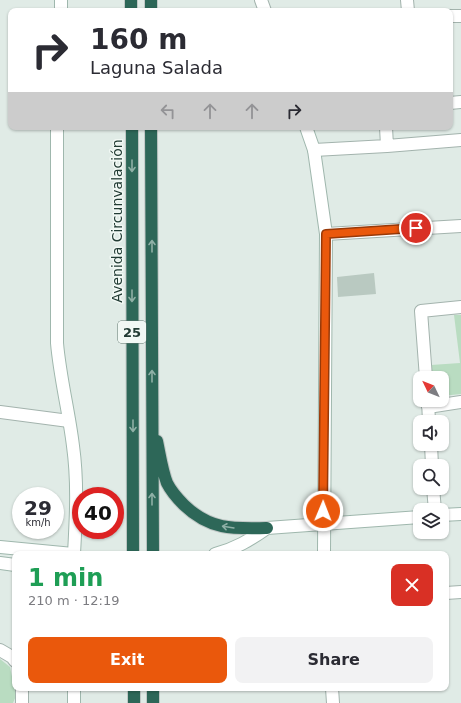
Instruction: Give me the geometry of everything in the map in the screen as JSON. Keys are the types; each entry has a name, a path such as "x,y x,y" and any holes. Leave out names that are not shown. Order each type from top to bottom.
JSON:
{"highway":[{"name":"Avenida Circunvalación","path":"132,130 134,551"},
{"name":"25","path":"151,130 153,551"},
{"path":"152,415 168,484 182,502 200,518 211,524 237,529 267,528"},
{"path":"134,691 134,703"}],"street":[{"path":"57,130 57,343 59,366 69,421 75,470 74,551"},
{"path":"307,130 314,150 326,234 324,551"},
{"path":"386,130 386,146"},
{"path":"314,150 461,140"},
{"path":"326,234 461,226"},
{"path":"425,371 421,311 461,307"},
{"path":"449,402 461,402"},
{"path":"0,412 69,421"},
{"path":"449,515 461,514"},
{"path":"226,551 236,548 267,528 413,518"},
{"path":"0,547 42,551"},
{"path":"0,563 12,565"},
{"path":"449,593 461,592"},
{"path":"0,650 12,658"},
{"path":"22,691 22,703"},
{"path":"74,691 74,703"},
{"path":"332,691 333,703"}],"green space":[{"path":"454,315 461,315 461,394 449,395 449,371 431,371 431,365 460,363"},
{"path":"0,659 10,667 12,691 15,691 16,696 13,703 0,703"}],"building":[{"path":"374,273 376,294 338,297 337,277"}],"route":[{"path":"323,511 326,234 416,228"}]}
